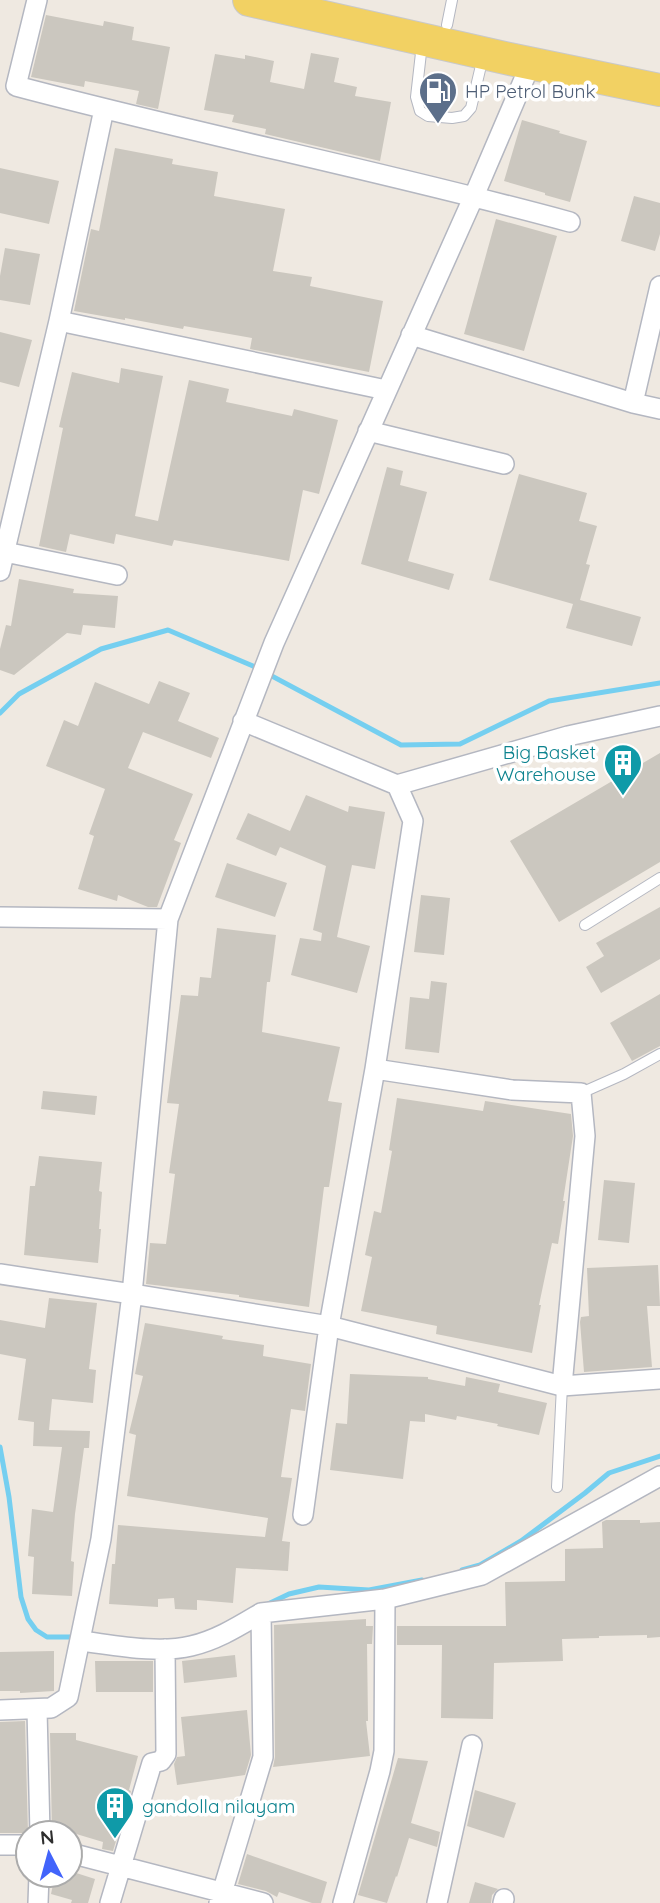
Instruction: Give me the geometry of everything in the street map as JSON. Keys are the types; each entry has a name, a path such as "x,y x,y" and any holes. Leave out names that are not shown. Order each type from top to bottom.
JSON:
{"main road":[{"path":"249,0 441,21 484,53 660,90"},
{"path":"341,0 441,21 660,75"}],"street":[{"path":"37,0 16,86 474,196 570,222"},
{"path":"0,1710 51,1708 68,1697 81,1642 101,1539 132,1294 168,919 274,643 531,63"},
{"path":"104,109 59,321 3,561 117,575"},
{"path":"633,403 660,286"},
{"path":"59,321 386,390"},
{"path":"411,335 660,409"},
{"path":"368,431 504,464"},
{"path":"243,721 397,785 568,736 658,719"},
{"path":"303,1515 329,1326 375,1069 413,821 397,785"},
{"path":"0,917 168,919"},
{"path":"375,1069 512,1090 581,1093 585,1136 562,1386"},
{"path":"0,1274 329,1326 562,1386 660,1379"},
{"path":"81,1642 165,1649 188,1647 238,1627 261,1613 385,1599 482,1576 660,1476"},
{"path":"343,1903 384,1751 385,1599"},
{"path":"220,1897 263,1757 261,1613"},
{"path":"110,1903 152,1763 161,1761 166,1754 165,1649"},
{"path":"37,1710 40,1819"},
{"path":"437,1903 472,1745"},
{"path":"84,1857 220,1897 263,1903"}],"lane":[{"path":"441,21 416,97 420,111 428,116 464,116 471,108 484,53"},
{"path":"584,925 660,878"},
{"path":"581,1093 660,1054"},
{"path":"557,1487 562,1386"}],"building":[{"path":"46,15 103,26 104,21 134,27 132,40 170,47 158,109 136,104 139,91 85,81 84,87 31,77"},
{"path":"311,53 339,58 334,82 357,87 355,96 391,102 380,161 265,134 266,129 232,122 234,115 204,110 215,54 245,59 245,55 274,61 270,82 304,89"},
{"path":"522,120 587,141 570,202 504,181"},
{"path":"115,148 173,159 172,164 218,172 214,196 285,209 273,271 312,277 310,286 383,301 369,372 250,349 252,338 74,311 91,229 99,231"},
{"path":"0,168 59,181 49,224 0,213"},
{"path":"634,196 660,203 660,234 655,251 621,241"},
{"path":"496,219 557,236 524,351 464,334"},
{"path":"5,248 40,254 30,305 0,300 0,276"},
{"path":"0,332 32,340 19,387 0,382"},
{"path":"121,368 163,376 135,516 158,521 189,380 229,389 226,402 292,416 294,409 338,420 319,494 303,490 289,561 174,540 172,546 116,534 114,544 70,534 66,552 39,546 63,428 59,427 72,372 119,383"},
{"path":"387,467 403,471 400,485 427,492 408,561 454,574 449,590 361,564"},
{"path":"519,474 587,493 579,521 597,526 586,564 590,565 580,600 641,617 632,646 566,628 573,604 489,580"},
{"path":"19,579 74,589 73,593 118,596 115,628 83,625 81,635 67,633 14,675 0,670 0,649 6,625 11,626"},
{"path":"159,681 190,693 178,721 219,738 211,758 143,732 128,768 193,794 174,840 181,843 157,907 148,907 118,895 117,901 78,889 94,836 89,834 105,789 46,766 64,720 78,726 95,682 149,704"},
{"name":"Big Basket Warehouse","path":"660,753 660,862 559,922 510,841"},
{"path":"306,795 348,812 349,806 385,812 375,869 352,865 337,937 370,946 357,993 291,975 300,938 321,941 322,933 313,930 326,866 280,847 276,856 236,839 248,813 290,831"},
{"path":"227,863 287,883 275,917 215,897"},
{"path":"421,895 450,898 444,955 414,952"},
{"path":"660,907 660,959 601,993 586,967 604,956 596,943"},
{"path":"217,928 276,935 270,982 267,982 262,1032 340,1047 328,1101 342,1103 329,1187 324,1187 309,1307 239,1295 146,1284 150,1243 166,1244 175,1174 169,1173 179,1104 167,1103 181,995 198,996 200,977 211,978"},
{"path":"431,981 447,983 439,1053 405,1049 410,997 429,999"},
{"path":"660,994 660,1046 632,1061 610,1023"},
{"path":"43,1091 97,1096 95,1115 41,1109"},
{"path":"397,1098 483,1111 485,1101 571,1114 573,1136 558,1244 552,1243 532,1353 436,1334 437,1326 361,1311 372,1257 365,1255 374,1211 381,1213 392,1151 389,1150"},
{"path":"39,1156 102,1162 98,1263 24,1255 30,1186 35,1186"},
{"path":"604,1180 635,1183 629,1243 598,1240"},
{"path":"658,1265 660,1306 647,1306 652,1367 584,1372 580,1322 581,1317 589,1316 587,1268"},
{"path":"49,1298 97,1303 89,1369 96,1370 93,1403 52,1399 49,1430 90,1431 89,1448 84,1448 75,1514 71,1561 74,1562 72,1596 32,1594 34,1557 28,1556 32,1509 53,1512 62,1447 33,1446 34,1422 18,1420 26,1359 0,1354 0,1320 45,1328"},
{"path":"145,1323 264,1345 263,1356 311,1364 305,1411 291,1409 281,1477 292,1478 282,1541 290,1542 288,1571 236,1568 233,1603 197,1600 197,1610 175,1609 174,1598 158,1599 158,1607 109,1604 118,1525 265,1537 268,1518 127,1496 136,1435 129,1433 143,1376 135,1374"},
{"path":"350,1374 428,1377 465,1386 466,1377 500,1384 498,1392 547,1403 539,1435 457,1416 456,1420 425,1414 425,1422 410,1421 403,1479 330,1470 336,1423 347,1424"},
{"path":"602,1522 660,1522 660,1637 647,1638 647,1635 562,1639 563,1661 494,1663 493,1719 441,1718 442,1645 397,1645 397,1626 506,1626 505,1582 565,1581 565,1549 603,1548"},
{"path":"366,1619 366,1626 373,1626 372,1644 367,1644 366,1721 370,1756 273,1767 274,1625"},
{"path":"54,1651 54,1691 0,1691 0,1652"},
{"path":"235,1655 237,1677 184,1683 182,1661"},
{"path":"95,1661 153,1661 153,1692 96,1692"},
{"path":"247,1710 251,1755 245,1775 177,1785 174,1764 177,1757 185,1756 181,1717"},
{"path":"25,1721 28,1819 14,1819 14,1833 0,1833 0,1722"},
{"path":"50,1733 76,1733 76,1740 138,1756 129,1790 131,1791 113,1851 102,1849 103,1842 84,1836 84,1819 52,1819"},
{"path":"398,1758 428,1761 411,1823 440,1832 437,1847 409,1838 387,1903 358,1895"},
{"path":"475,1790 516,1803 504,1838 467,1826"},
{"path":"247,1854 327,1882 321,1903 312,1903 279,1892 277,1897 266,1891 238,1884"},
{"path":"84,1875 95,1879 88,1903 71,1903 72,1900 51,1894 52,1889 84,1889"},
{"path":"475,1882 498,1889 492,1895 491,1903 469,1903"}],"waterway":[{"path":"0,713 19,694 101,649 168,630 253,666 401,745 460,744 549,701 660,683"},
{"path":"0,1447 21,1597 28,1619 36,1630 47,1637 74,1637"},
{"path":"462,1570 480,1565 521,1541 609,1473 660,1456"},
{"path":"268,1604 289,1594 319,1587 369,1590 422,1580"}],"place":[{"name":"HP Petrol Bunk","path":"438,125"},
{"name":"Big Basket Warehouse","path":"623,797"},
{"name":"gandolla nilayam","path":"115,1840"}]}
